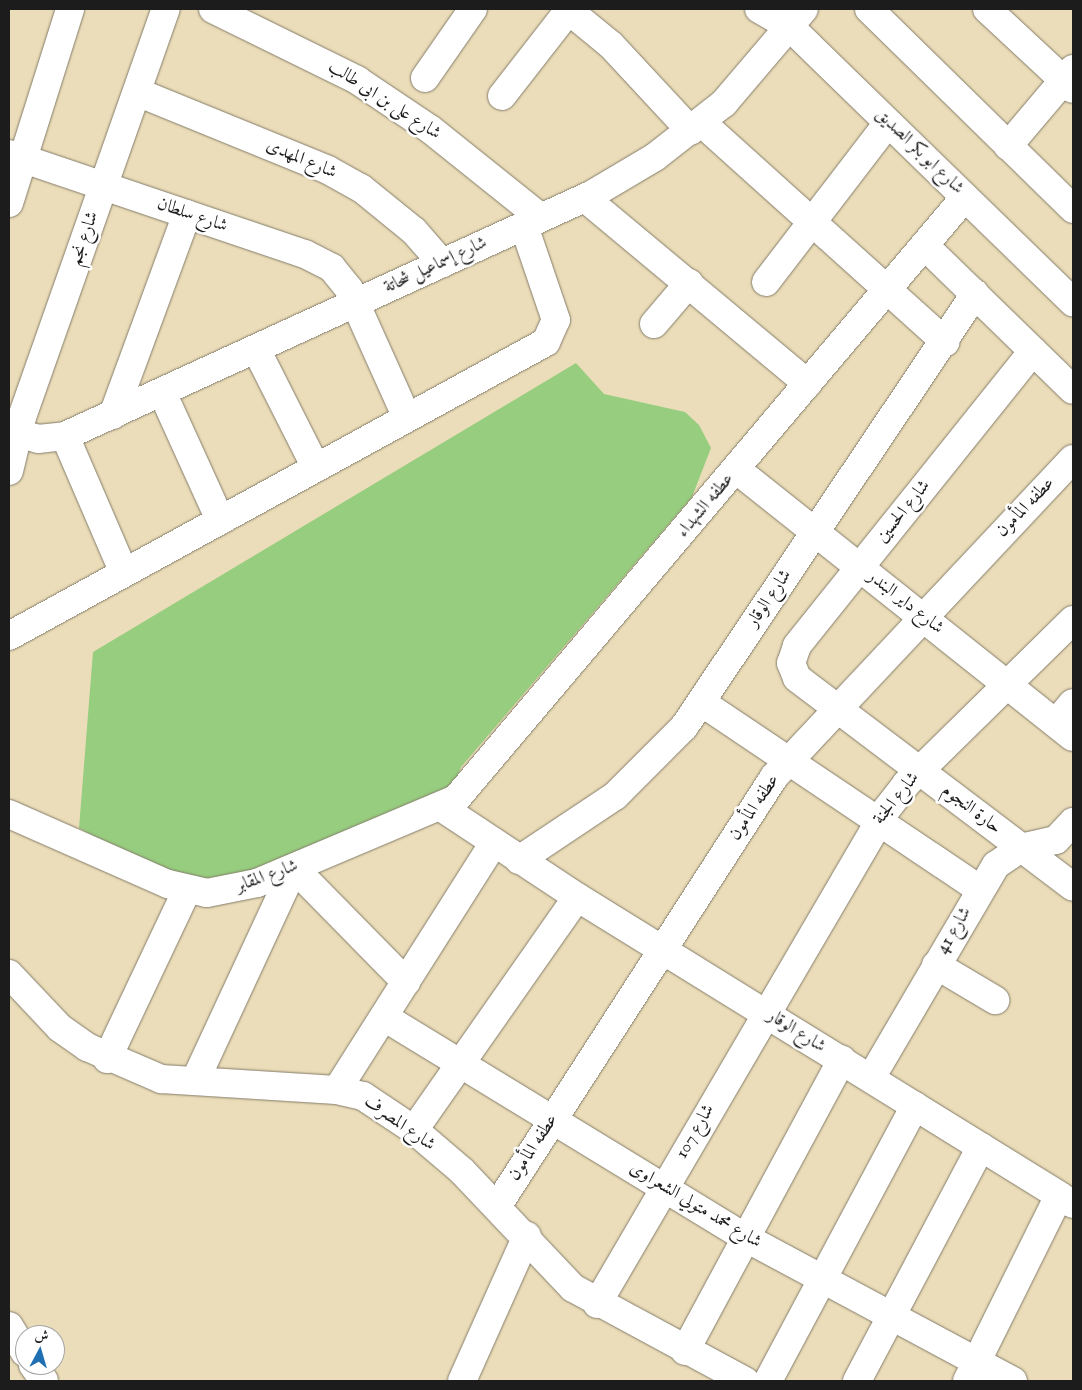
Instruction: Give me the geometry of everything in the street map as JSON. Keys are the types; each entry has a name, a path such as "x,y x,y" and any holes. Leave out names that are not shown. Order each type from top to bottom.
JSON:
{"street":[{"path":"9,203 16,156 70,9"},
{"name":"شارع نجم","path":"9,471 13,433 104,186 166,9"},
{"name":"شارع على بن ابى طالب","path":"213,9 358,80 430,129 532,222"},
{"path":"425,78 473,9"},
{"name":"شارع ابو بكر الصديق","path":"759,9 797,18 888,123 1073,302"},
{"path":"868,9 1073,209"},
{"path":"987,9 1070,80 1008,146"},
{"path":"502,96 568,10 611,45 696,127 812,222 945,342"},
{"name":"شارع إسماعيل شحاتة","path":"13,433 38,439 65,436 585,198 696,127 797,18"},
{"name":"شارع المهدى","path":"137,92 362,188 414,231 442,263"},
{"path":"766,282 888,123"},
{"name":"شارع سلطان","path":"16,156 319,260 342,278 356,303 407,418"},
{"name":"عطفه الشهداء","path":"440,807 470,786 965,197"},
{"path":"585,198 808,384"},
{"path":"113,414 187,214"},
{"path":"9,636 546,342 553,332 556,320 532,222"},
{"path":"925,246 1073,390"},
{"path":"654,324 689,283"},
{"name":"شارع الوقار","path":"519,860 615,796 678,733 701,702 945,342 975,294"},
{"path":"256,349 316,468"},
{"name":"شارع الحسين","path":"797,678 791,663 794,650 1033,351"},
{"path":"162,392 220,520"},
{"path":"65,436 124,573"},
{"name":"عطفه المأمون","path":"498,1205 662,949 788,760 836,707 1073,459"},
{"name":"شارع داير البندر","path":"737,470 1008,684 1068,721"},
{"name":"شارع الجنة","path":"765,1012 878,821 920,771 1073,620"},
{"name":"حارة النجوم","path":"797,678 1073,887"},
{"path":"701,702 979,889"},
{"name":"شارع الوقار","path":"440,807 577,897 1066,1200"},
{"name":"شارع المقابر","path":"9,814 187,890 242,889 440,807"},
{"name":"شارع 41","path":"871,1078 979,889 996,865 1021,848 1056,840 1073,822"},
{"path":"337,1090 494,844"},
{"path":"195,1081 294,868 406,982"},
{"path":"107,1059 187,890"},
{"path":"414,1130 577,897"},
{"path":"936,965 995,1000"},
{"name":"شارع المصرف","path":"9,974 60,1028 107,1059 161,1079 337,1090 363,1096 414,1130 498,1205 527,1236 551,1268 597,1304 745,1381"},
{"name":"شارع 107","path":"597,1304 765,1012"},
{"name":"شارع محمد متولي الشعراوى","path":"384,1017 746,1238 891,1316 972,1371 1013,1381"},
{"path":"685,1351 842,1060"},
{"path":"768,1381 915,1106"},
{"path":"857,1381 980,1147"},
{"path":"972,1371 1066,1200"},
{"path":"462,1381 527,1236"}],"green space":[{"path":"576,363 604,394 685,412 699,425 711,448 692,497 461,767 452,792 205,890 166,876 79,828 93,652"}]}
